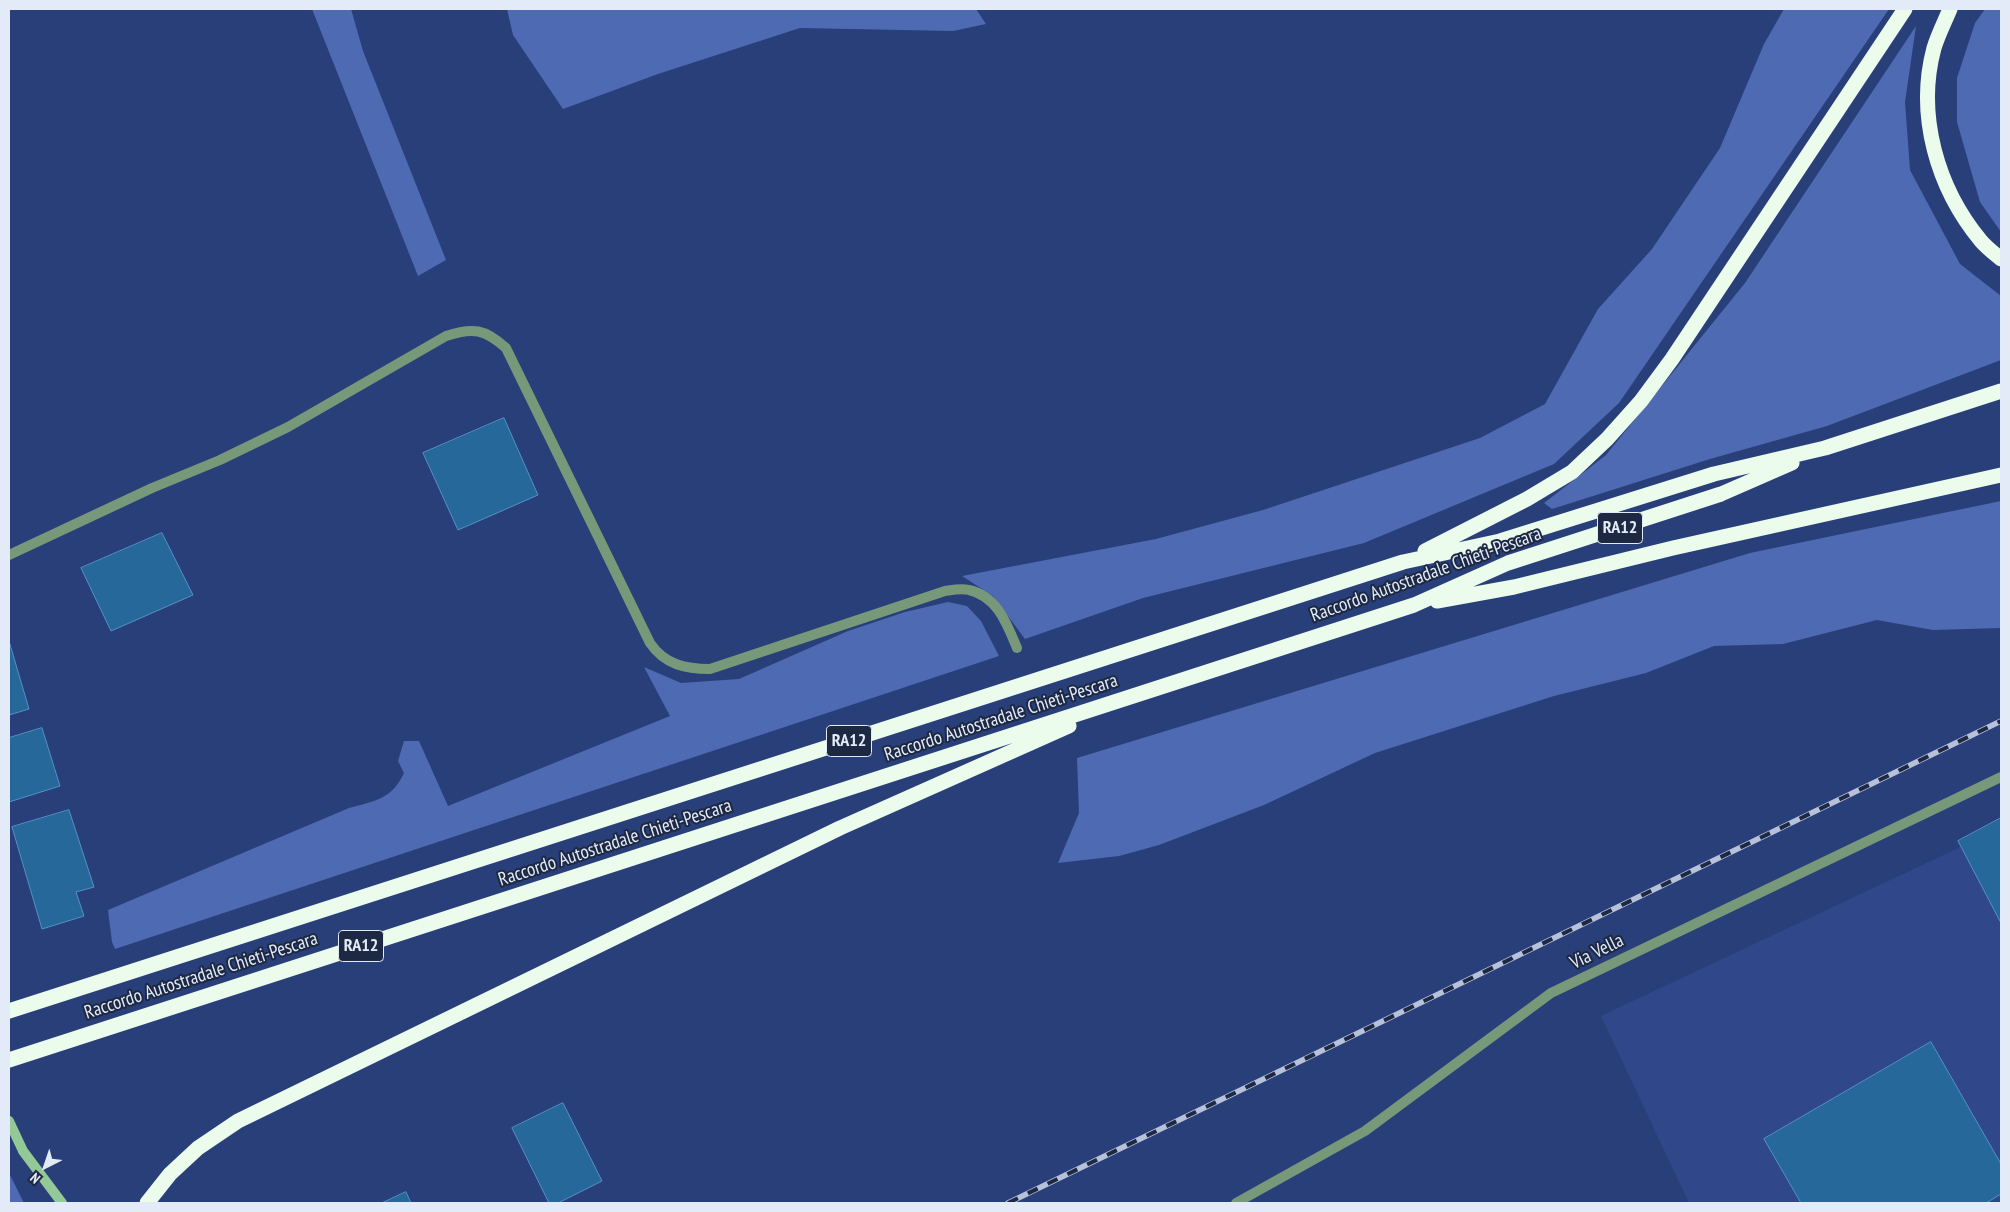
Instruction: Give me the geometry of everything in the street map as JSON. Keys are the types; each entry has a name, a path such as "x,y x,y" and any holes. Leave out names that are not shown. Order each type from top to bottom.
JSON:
{"highway":[{"path":"1403,562 1527,499 1572,472 1607,439 1641,401 1672,359 1905,9"},
{"path":"1950,9 1934,47 1929,79 1927,115 1936,157 1953,200 1982,242 2001,259"},
{"name":"Raccordo Autostradale Chieti-Pescara","path":"9,1011 1403,562 1500,541 1714,474 1825,448 2001,391"},
{"name":"Raccordo Autostradale Chieti-Pescara","path":"9,1060 1414,605 1508,563 1721,494 1825,448"},
{"path":"1414,605 1514,587 1682,546 2001,475"},
{"path":"148,1203 170,1174 198,1148 238,1121 831,832 1139,694"}],"main road":[{"path":"9,1121 24,1151 62,1203"}],"street":[{"path":"9,555 152,488 220,460 288,427 446,336 462,330 479,330 493,336 506,348 650,643 656,652 665,659 676,665 691,669 710,669 927,596 945,591 968,589 990,601 999,610 1017,648"},
{"name":"Via Vella","path":"1236,1203 1366,1131 1550,994 2001,777"}],"shaded area":[{"path":"312,9 351,9 363,51 446,260 418,276"},
{"path":"507,9 976,9 986,24 953,31 800,28 658,74 563,109 513,35"},
{"path":"1784,9 1889,9 1619,403 1554,464 1364,543 1143,598 1025,639 993,596 962,576 1156,539 1263,510 1480,438 1545,404 1598,309 1652,249 1720,148 1764,44"},
{"path":"1985,9 2001,9 2001,232 1980,202 1957,122 1957,78 1975,23"},
{"path":"1916,26 1905,102 1910,170 1960,264 2001,296 2001,360 1827,426 1710,459 1552,509 1544,503 1606,455 1745,283"},
{"path":"2001,501 2001,628 1933,630 1877,620 1783,644 1714,646 1646,673 1554,696 1375,753 1264,805 1159,845 1119,856 1058,863 1079,813 1077,758 1750,553"},
{"path":"948,602 967,606 981,621 999,656 115,949 112,942 108,910 349,808 375,801 388,794 404,773 398,761 404,741 419,741 448,806 670,716 644,667 681,683 739,679 848,631 905,612"},
{"path":"2001,828 2001,1203 1689,1203 1601,1016"},
{"path":"9,1173 24,1203 9,1203"}],"building":[{"path":"504,418 538,495 458,530 423,453"},
{"path":"162,533 193,595 111,631 81,568"},
{"path":"9,641 29,709 9,715"},
{"path":"42,728 60,786 9,802 9,738"},
{"path":"69,810 94,887 76,892 84,916 42,929 12,827"},
{"path":"2001,818 2001,923 1958,841"},
{"path":"1931,1042 2001,1164 2001,1194 1986,1203 1801,1203 1764,1139"},
{"path":"563,1103 602,1181 558,1203 549,1203 512,1128"},
{"path":"406,1192 411,1203 382,1203"}],"railway":[{"path":"1008,1203 2001,721"}]}
